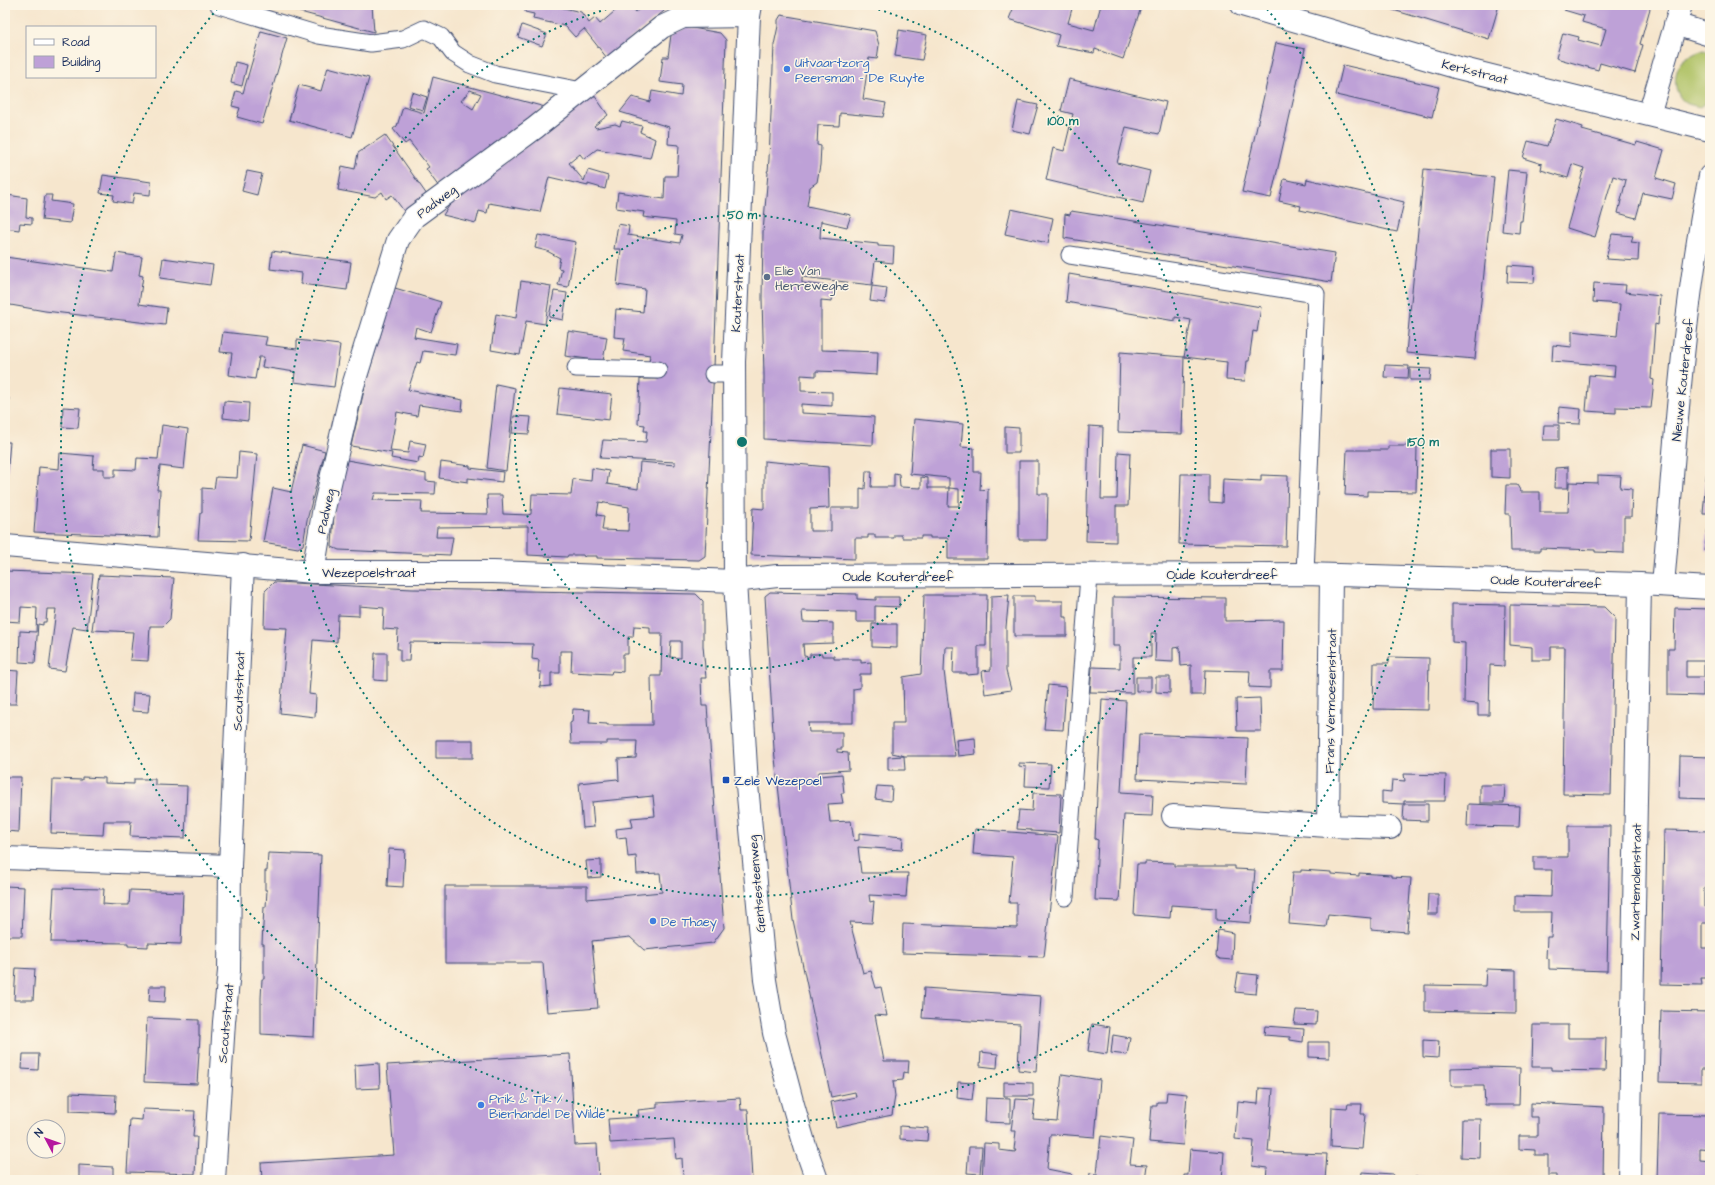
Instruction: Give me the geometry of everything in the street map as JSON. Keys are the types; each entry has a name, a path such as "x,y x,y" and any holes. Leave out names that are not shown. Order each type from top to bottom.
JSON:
{"street":[{"name":"Kerkstraat","path":"1242,5 1455,67 1710,130"},
{"name":"Padweg","path":"313,572 323,514 352,389 398,240 414,217 582,91 662,27 683,17 750,11"},
{"name":"Kouterstraat","path":"735,580 724,374 750,11"},
{"path":"1649,115 1678,14 1710,35"},
{"name":"Nieuwe Kouterdreef","path":"1663,584 1683,352 1702,211 1710,176"},
{"name":"Wezepoelstraat","path":"5,546 313,572 493,572 735,580"},
{"name":"Scoutsstraat","path":"214,1180 224,1022 230,972 230,866 243,565"},
{"name":"Oude Kouterdreef","path":"735,580 776,576 1305,574 1663,584 1710,588"},
{"name":"Frans Vermoesenstraat","path":"1328,826 1331,575"},
{"name":"Gentsesteenweg","path":"735,580 747,785 765,980 774,1033 805,1146 817,1180"},
{"name":"Zwartemolenstraat","path":"1629,1180 1640,584"},
{"path":"1173,816 1328,826 1390,828"},
{"path":"5,858 230,866"}],"lane":[{"path":"219,5 319,35 371,43 403,38 424,29 441,37 453,53 470,64 495,74 582,91"},
{"path":"1070,255 1316,294 1305,574"},
{"path":"576,368 658,370"},
{"path":"1065,896 1088,576"}],"green space":[{"path":"1704,50 1710,53 1710,99 1700,107 1683,101 1677,91 1676,78 1682,62 1692,55"}],"building":[{"path":"286,5 372,5 374,32 293,10"},
{"path":"526,5 551,5 581,12 589,23 595,18 600,24 622,5 629,5 636,12 644,5 653,7 655,5 667,5 664,11 607,58 584,29 575,37 565,26 533,19 534,14 525,12"},
{"path":"1000,5 1073,5 1068,23 1094,30 1101,5 1142,5 1123,59 1095,49 1094,53 1056,46 1059,35 1009,19 1013,9"},
{"path":"1499,5 1489,39 1380,6"},
{"path":"1566,5 1604,5 1612,7 1613,5 1651,5 1640,44 1643,45 1635,73 1600,63 1598,70 1556,58 1563,33 1579,37 1578,40 1601,46 1606,29 1582,22 1584,16 1564,10"},
{"path":"781,15 875,31 879,45 877,59 869,58 863,99 886,103 883,117 840,113 839,126 818,125 817,145 821,146 820,165 817,182 810,187 807,206 851,215 847,227 821,221 820,238 894,247 893,263 875,261 872,285 802,277 802,283 834,287 832,301 821,300 821,350 878,352 877,375 816,371 816,376 801,375 801,391 832,392 832,406 801,404 801,413 874,417 873,445 764,439 762,298 763,232 769,159 774,45 778,20"},
{"path":"522,25 547,34 542,46 518,37"},
{"path":"687,27 720,33 726,40 714,367 705,556 699,560 597,558 597,556 584,557 583,555 568,555 567,557 528,555 528,526 437,527 436,537 453,537 450,555 339,550 332,547 334,511 347,460 426,474 426,481 436,482 435,494 375,493 373,500 422,501 421,513 488,514 487,495 502,495 503,514 528,515 531,514 532,494 571,495 573,479 591,481 592,468 609,471 607,484 638,489 640,462 675,465 675,462 600,458 603,440 646,442 647,431 644,431 645,425 638,424 640,379 658,379 659,363 649,362 650,355 623,351 625,338 614,337 616,309 643,312 645,289 617,285 621,249 614,249 618,224 629,226 628,235 680,243 682,235 675,234 676,221 643,217 644,212 616,208 618,192 664,199 665,176 677,176 679,145 668,144 669,127 620,112 632,97 650,102 652,91 681,96 682,85 660,82 663,57 668,57 671,35","holes":["599,502 629,507 628,531 602,530 604,516 597,515"]},
{"path":"899,30 927,35 922,60 895,56"},
{"path":"261,31 287,38 262,124 237,117 240,108 232,106 236,91 243,93"},
{"path":"1276,43 1305,49 1271,198 1242,192"},
{"path":"235,62 247,65 242,86 231,83"},
{"path":"1343,65 1439,87 1432,117 1336,95"},
{"path":"328,67 369,78 352,137 289,120 299,85 321,91"},
{"path":"433,77 545,107 492,145 439,187 426,169 429,167 409,141 405,144 393,129 397,126 403,107 424,113","holes":["470,90 481,94 473,109 461,101"]},
{"path":"1069,79 1166,102 1159,134 1126,127 1117,163 1150,171 1143,203 1046,180 1053,148 1064,151 1073,114 1061,111"},
{"path":"412,92 427,97 423,110 408,106"},
{"path":"594,95 608,115 594,126 596,128 615,124 620,126 622,121 642,126 640,132 655,139 650,158 597,149 584,159 580,154 569,163 584,181 588,170 608,176 605,189 588,184 588,186 549,177 540,212 489,203 487,213 479,211 476,223 443,215 451,203"},
{"path":"1018,101 1038,105 1030,134 1012,130"},
{"path":"1556,119 1583,127 1582,130 1636,145 1637,142 1664,150 1656,178 1676,184 1672,199 1643,193 1636,218 1618,213 1626,180 1613,176 1595,237 1567,228 1584,168 1572,164 1568,178 1541,170 1542,164 1523,158 1528,141 1547,146"},
{"path":"385,135 427,195 404,211 392,195 386,199 382,192 375,197 338,190 342,166 355,169 358,153"},
{"path":"1424,169 1494,177 1475,359 1406,353"},
{"path":"1508,170 1527,172 1522,221 1520,221 1519,233 1502,231"},
{"path":"247,171 262,174 257,195 242,191"},
{"path":"103,175 151,182 150,195 134,193 132,204 113,201 114,195 100,193"},
{"path":"1284,179 1306,184 1307,179 1404,202 1397,232 1300,210 1301,206 1279,201"},
{"path":"7,195 27,198 26,217 32,218 32,224 20,223 19,230 5,228"},
{"path":"45,195 52,195 51,201 73,204 70,223 42,220"},
{"path":"1011,209 1053,218 1048,243 1005,234"},
{"path":"1071,211 1335,253 1331,282 1064,238 1065,214 1070,215"},
{"path":"1612,234 1633,236 1631,242 1639,243 1638,261 1606,259"},
{"path":"538,235 576,242 568,287 558,285 562,269 558,268 560,258 547,251 535,248"},
{"path":"272,251 351,262 347,290 301,284 302,273 270,269"},
{"path":"116,253 142,257 139,275 143,276 139,304 167,308 165,325 45,311 5,304 5,257 113,272"},
{"path":"163,258 213,265 210,285 160,278"},
{"path":"1508,265 1535,267 1534,283 1507,282"},
{"path":"1069,274 1261,307 1257,332 1253,331 1245,381 1226,380 1227,362 1184,357 1191,320 1175,317 1175,321 1066,302"},
{"path":"521,281 551,286 545,324 526,321 520,355 491,350 496,314 516,318"},
{"path":"1594,283 1626,285 1625,292 1660,296 1658,325 1655,324 1651,379 1654,380 1651,408 1616,407 1616,413 1586,411 1589,375 1614,377 1615,366 1552,361 1553,345 1572,347 1572,331 1617,336 1620,304 1593,302"},
{"path":"872,286 887,288 885,303 870,301"},
{"path":"395,288 441,302 431,332 416,327 414,337 457,344 455,355 423,351 420,363 417,362 408,390 463,400 462,411 419,405 417,416 397,412 390,451 408,453 410,441 426,444 423,458 419,457 418,463 391,458 392,453 351,446 366,382"},
{"path":"554,291 567,293 563,320 549,317"},
{"path":"568,331 607,337 603,361 565,356"},
{"path":"223,332 267,337 265,345 297,349 297,340 340,345 334,387 294,382 295,372 262,367 264,357 259,357 255,379 229,375 232,353 220,352"},
{"path":"1120,352 1184,357 1182,434 1118,432"},
{"path":"1385,365 1409,366 1408,378 1384,377"},
{"path":"1410,368 1431,369 1430,380 1410,380"},
{"path":"496,384 515,388 506,471 487,468"},
{"path":"560,388 612,394 609,420 557,414"},
{"path":"5,398 9,398 6,421 5,421"},
{"path":"224,401 249,403 248,421 223,418"},
{"path":"63,407 80,408 78,428 62,427"},
{"path":"1559,407 1581,409 1580,424 1558,423"},
{"path":"514,416 531,417 529,434 512,433"},
{"path":"914,419 963,424 961,447 974,448 974,472 981,472 980,490 988,489 987,559 948,559 948,538 930,538 930,536 921,536 921,538 902,538 902,535 894,535 894,538 875,538 875,535 868,535 868,538 855,538 855,559 751,555 753,508 764,509 764,461 828,467 829,508 810,509 810,531 831,531 831,508 860,508 860,488 865,489 866,471 872,471 871,487 894,487 894,473 899,474 900,487 921,488 921,477 928,478 928,488 949,488 949,478 910,474","holes":["949,488 959,489 959,506 948,506"]},
{"path":"162,425 188,429 184,469 160,466 157,490 160,490 158,537 34,532 39,467 59,469 60,453 94,456 93,469 104,469 104,477 115,477 115,469 136,470 137,458 158,459"},
{"path":"1544,425 1559,425 1559,440 1543,440"},
{"path":"1089,426 1103,427 1101,499 1117,499 1118,452 1130,453 1128,506 1116,506 1116,542 1086,541"},
{"path":"1005,427 1019,428 1019,453 1005,453"},
{"path":"5,442 10,442 6,489 5,489"},
{"path":"302,445 325,451 307,520 303,545 298,548 263,542 273,488 291,492"},
{"path":"1388,446 1417,446 1416,492 1367,491 1367,496 1345,495 1347,450 1388,450"},
{"path":"1491,449 1510,449 1510,478 1491,477"},
{"path":"239,452 257,454 249,541 198,540 200,513 202,513 202,488 214,489 216,477 237,478"},
{"path":"1019,461 1038,461 1038,494 1048,494 1047,540 1019,540"},
{"path":"441,462 470,466 470,468 503,472 502,482 468,478 468,482 439,478"},
{"path":"1568,467 1568,488 1554,488 1555,468"},
{"path":"1707,467 1710,467 1710,514 1703,514"},
{"path":"1181,474 1209,474 1209,502 1222,503 1223,479 1261,481 1261,475 1288,476 1286,546 1179,544"},
{"path":"1598,475 1621,476 1620,488 1632,489 1631,517 1624,517 1624,553 1595,552 1595,550 1540,548 1540,551 1511,551 1510,514 1505,514 1506,485 1517,485 1521,492 1540,492 1540,512 1568,512 1569,482 1598,483"},
{"path":"1710,516 1710,551 1705,550"},
{"path":"5,571 93,574 87,629 73,627 65,671 49,669 56,609 47,609 46,622 43,622 43,625 38,624 35,663 19,662 20,631 36,632 37,608 21,607 20,622 5,621"},
{"path":"99,575 174,578 170,619 163,626 150,626 148,661 130,660 133,632 92,630"},
{"path":"274,582 412,589 696,594 703,601 703,646 706,678 701,678 702,706 707,706 724,928 713,943 644,950 630,937 592,941 598,1008 547,1012 543,963 445,963 445,886 587,886 587,899 662,892 660,873 637,874 636,856 628,857 626,837 617,838 616,829 633,827 631,818 655,816 653,796 592,802 594,827 583,828 579,783 617,779 619,781 618,759 636,758 637,741 607,741 607,744 571,744 570,723 572,722 573,709 590,710 589,723 607,725 652,725 651,676 661,676 662,633 650,633 650,627 634,626 633,637 628,637 628,654 623,654 623,672 612,671 611,674 571,672 572,651 560,651 560,673 551,673 551,686 540,687 541,672 538,672 539,660 532,659 533,644 410,642 409,661 400,661 400,649 397,649 398,630 383,629 384,608 359,606 359,616 338,615 337,642 313,640 309,694 316,695 315,717 280,713 287,628 264,627 265,591","holes":["671,641 681,641 681,658 670,657"]},
{"path":"770,592 857,594 857,599 876,600 876,597 899,597 899,607 875,606 875,622 856,622 856,612 802,611 803,622 833,623 833,643 803,644 804,656 810,657 810,654 822,654 822,656 834,656 834,659 861,659 861,663 871,662 871,674 860,674 860,688 853,689 853,723 808,723 809,732 842,732 842,749 837,749 837,752 848,753 849,770 819,772 819,776 842,774 844,793 841,793 843,803 828,804 830,822 851,821 854,841 859,840 859,833 903,837 902,850 858,847 861,873 908,873 906,897 869,895 870,902 874,901 872,923 850,922 863,973 871,971 876,988 881,987 887,1016 875,1015 884,1061 909,1061 908,1073 904,1072 903,1080 893,1081 895,1096 892,1115 836,1127 831,1102 856,1097 855,1092 831,1097 793,920 774,749 765,596"},
{"path":"924,595 987,595 986,646 978,646 978,674 967,675 967,673 953,673 954,647 945,647 944,671 955,756 905,756 892,753 892,723 904,723 903,677 921,674"},
{"path":"1009,595 1006,627 1006,671 1011,690 985,694 982,671 991,670 991,596"},
{"path":"1014,596 1035,596 1035,601 1063,601 1063,617 1067,617 1067,636 1014,636"},
{"path":"1113,597 1225,598 1225,621 1284,620 1283,671 1270,671 1270,688 1249,687 1250,671 1205,670 1204,695 1191,695 1191,665 1181,666 1180,647 1173,648 1173,662 1155,661 1156,633 1151,633 1151,657 1133,657 1133,693 1090,692 1092,667 1120,668 1120,646 1113,646"},
{"path":"1452,604 1505,605 1504,666 1490,665 1489,715 1478,715 1478,704 1464,703 1465,643 1452,642"},
{"path":"1510,605 1604,607 1615,618 1611,795 1563,794 1565,647 1551,647 1551,660 1532,660 1532,647 1510,645"},
{"path":"1675,608 1710,609 1710,682 1703,682 1703,696 1668,695 1668,649 1674,649","holes":["1686,661 1704,661 1704,677 1686,677"]},
{"path":"872,624 897,624 897,648 872,647"},
{"path":"375,653 387,653 387,681 374,680"},
{"path":"1389,657 1429,658 1428,710 1373,709 1374,663 1389,663"},
{"path":"5,670 18,671 16,704 5,704"},
{"path":"1136,677 1151,677 1151,691 1136,691"},
{"path":"1156,677 1170,677 1170,693 1156,692"},
{"path":"1048,685 1066,687 1063,730 1044,729"},
{"path":"133,693 150,694 148,712 132,711"},
{"path":"1260,698 1261,731 1237,731 1236,699"},
{"path":"1102,699 1126,701 1121,792 1153,794 1152,816 1124,815 1119,901 1095,900 1098,840 1095,839"},
{"path":"1707,714 1710,715 1710,730 1707,730"},
{"path":"1139,734 1248,738 1246,784 1137,779"},
{"path":"975,738 976,754 958,756 956,740"},
{"path":"436,740 473,740 473,758 436,758"},
{"path":"904,756 905,770 888,770 888,757"},
{"path":"1680,756 1710,757 1710,799 1679,798"},
{"path":"1019,763 1051,764 1049,787 1025,786 1026,767 1019,766"},
{"path":"1404,774 1446,775 1445,801 1404,801 1404,804 1382,803 1382,791 1391,792 1392,780 1405,781"},
{"path":"5,777 21,777 19,832 5,831"},
{"path":"82,777 105,778 105,783 134,784 134,779 155,779 155,785 187,786 185,838 130,836 131,821 104,821 103,835 51,833 53,779 82,780"},
{"path":"1480,785 1505,785 1504,803 1480,803"},
{"path":"877,786 892,787 891,801 875,799"},
{"path":"1033,793 1061,794 1059,833 1017,829 1019,810 1032,811"},
{"path":"1404,804 1428,804 1428,821 1403,820"},
{"path":"1468,804 1520,806 1519,827 1467,826"},
{"path":"1568,826 1610,826 1607,971 1549,969 1549,959 1546,958 1547,937 1551,937 1552,912 1515,912 1515,896 1551,897 1552,870 1534,870 1534,857 1568,857"},
{"path":"975,829 1058,836 1044,957 902,953 903,924 1017,928 1017,903 1009,903 1013,857 973,854"},
{"path":"1664,830 1710,831 1710,888 1704,888 1704,907 1710,908 1710,923 1702,923 1702,948 1710,948 1710,978 1701,978 1702,985 1661,984"},
{"path":"389,849 405,850 403,887 387,886"},
{"path":"268,853 321,855 314,1037 261,1034 262,979 264,979 264,944 262,944 264,907 266,907 267,890 265,890 265,871 267,871"},
{"path":"601,860 601,877 588,878 586,861"},
{"path":"1145,862 1174,863 1174,866 1235,866 1235,869 1255,870 1251,923 1216,920 1216,908 1171,905 1170,918 1134,915 1137,864 1145,864"},
{"path":"1301,870 1331,872 1331,874 1359,876 1359,873 1411,878 1407,932 1371,929 1371,918 1328,914 1326,927 1289,924 1293,872 1301,872"},
{"path":"5,886 24,887 22,936 5,936"},
{"path":"54,888 104,889 103,904 116,905 129,905 130,890 183,892 181,944 148,943 148,947 128,946 128,943 51,942"},
{"path":"1428,894 1438,894 1438,914 1427,914"},
{"path":"1218,930 1233,933 1232,960 1220,959 1216,956"},
{"path":"16,968 35,969 33,1000 14,1000"},
{"path":"1486,969 1516,970 1516,1013 1425,1011 1425,985 1485,986"},
{"path":"1238,973 1258,975 1256,994 1235,992"},
{"path":"150,986 166,986 165,1002 149,1001"},
{"path":"924,988 1041,996 1036,1072 1018,1070 1020,1024 922,1018"},
{"path":"1296,1010 1317,1011 1316,1025 1294,1024"},
{"path":"1661,1011 1710,1012 1710,1069 1701,1069 1701,1083 1659,1082"},
{"path":"147,1018 199,1020 200,1036 197,1084 144,1082"},
{"path":"1092,1024 1110,1027 1107,1054 1088,1051"},
{"path":"1533,1025 1568,1025 1568,1038 1606,1038 1605,1071 1551,1070 1551,1067 1532,1067"},
{"path":"1265,1026 1304,1029 1303,1042 1290,1040 1290,1037 1264,1035"},
{"path":"1113,1035 1130,1038 1127,1055 1111,1053"},
{"path":"1423,1040 1439,1041 1438,1058 1423,1057"},
{"path":"1309,1042 1329,1042 1329,1058 1309,1057"},
{"path":"981,1052 998,1054 997,1068 980,1066"},
{"path":"23,1054 39,1054 38,1070 22,1069"},
{"name":"Prik & Tik / Bierhandel De Wilde","path":"570,1054 575,1145 597,1144 599,1180 262,1180 261,1163 394,1155 387,1065"},
{"path":"379,1063 380,1088 356,1089 355,1065"},
{"path":"1451,1068 1520,1068 1519,1105 1485,1105 1484,1086 1451,1086"},
{"path":"1062,1074 1100,1080 1095,1137 1056,1134 1050,1135 1047,1169 1072,1174 1072,1180 982,1180 984,1143 999,1144 999,1150 1015,1152 1016,1150 1014,1150 1016,1131 1011,1131 1015,1099 1035,1100 1033,1119 1057,1121"},
{"path":"958,1082 974,1083 972,1100 957,1098"},
{"path":"1004,1082 1033,1083 1033,1096 1004,1096"},
{"path":"1259,1088 1273,1089 1268,1152 1327,1154 1325,1180 1266,1180 1267,1168 1252,1166 1254,1141 1235,1139 1238,1102 1258,1104"},
{"path":"1167,1092 1187,1094 1183,1145 1149,1142 1152,1105 1157,1105 1157,1102 1166,1102"},
{"path":"70,1093 116,1095 115,1113 70,1111"},
{"path":"740,1098 741,1110 748,1110 752,1179 683,1180 682,1158 676,1159 674,1139 610,1143 608,1119 639,1117 638,1110 657,1108 657,1103"},
{"path":"986,1098 1010,1099 1010,1123 985,1122"},
{"path":"1531,1103 1604,1107 1603,1180 1556,1180 1556,1175 1548,1175 1548,1155 1535,1155 1535,1150 1519,1149 1519,1136 1538,1136 1538,1117 1531,1117"},
{"path":"1348,1104 1362,1104 1361,1114 1365,1114 1362,1149 1331,1147 1332,1107 1347,1108"},
{"path":"143,1109 195,1111 193,1137 197,1137 195,1174 127,1172 130,1119 142,1120"},
{"path":"1659,1114 1710,1115 1710,1149 1700,1148 1700,1161 1710,1162 1710,1180 1657,1180"},
{"path":"1462,1119 1481,1119 1480,1158 1461,1157"},
{"path":"900,1126 928,1128 927,1141 900,1139"},
{"path":"1101,1136 1133,1140 1130,1164 1147,1165 1145,1180 1089,1180 1090,1173 1097,1174"},
{"path":"969,1147 982,1147 980,1174 967,1173"},
{"path":"1190,1149 1224,1152 1222,1180 1184,1180 1184,1175 1188,1175"},
{"path":"79,1165 113,1167 113,1180 79,1180"},
{"path":"1362,1172 1393,1174 1393,1180 1361,1180"},
{"path":"1415,1177 1439,1179 1439,1180 1415,1180"}],"place":[{"name":"Uitvaartzorg Peersman - De Ruyte","path":"787,69"},
{"name":"Elie Van Herreweghe","path":"767,277"},
{"name":"Zele Wezepoel","path":"726,780"},
{"name":"De Thaey","path":"653,921"},
{"name":"Prik & Tik / Bierhandel De Wilde","path":"481,1105"}]}
